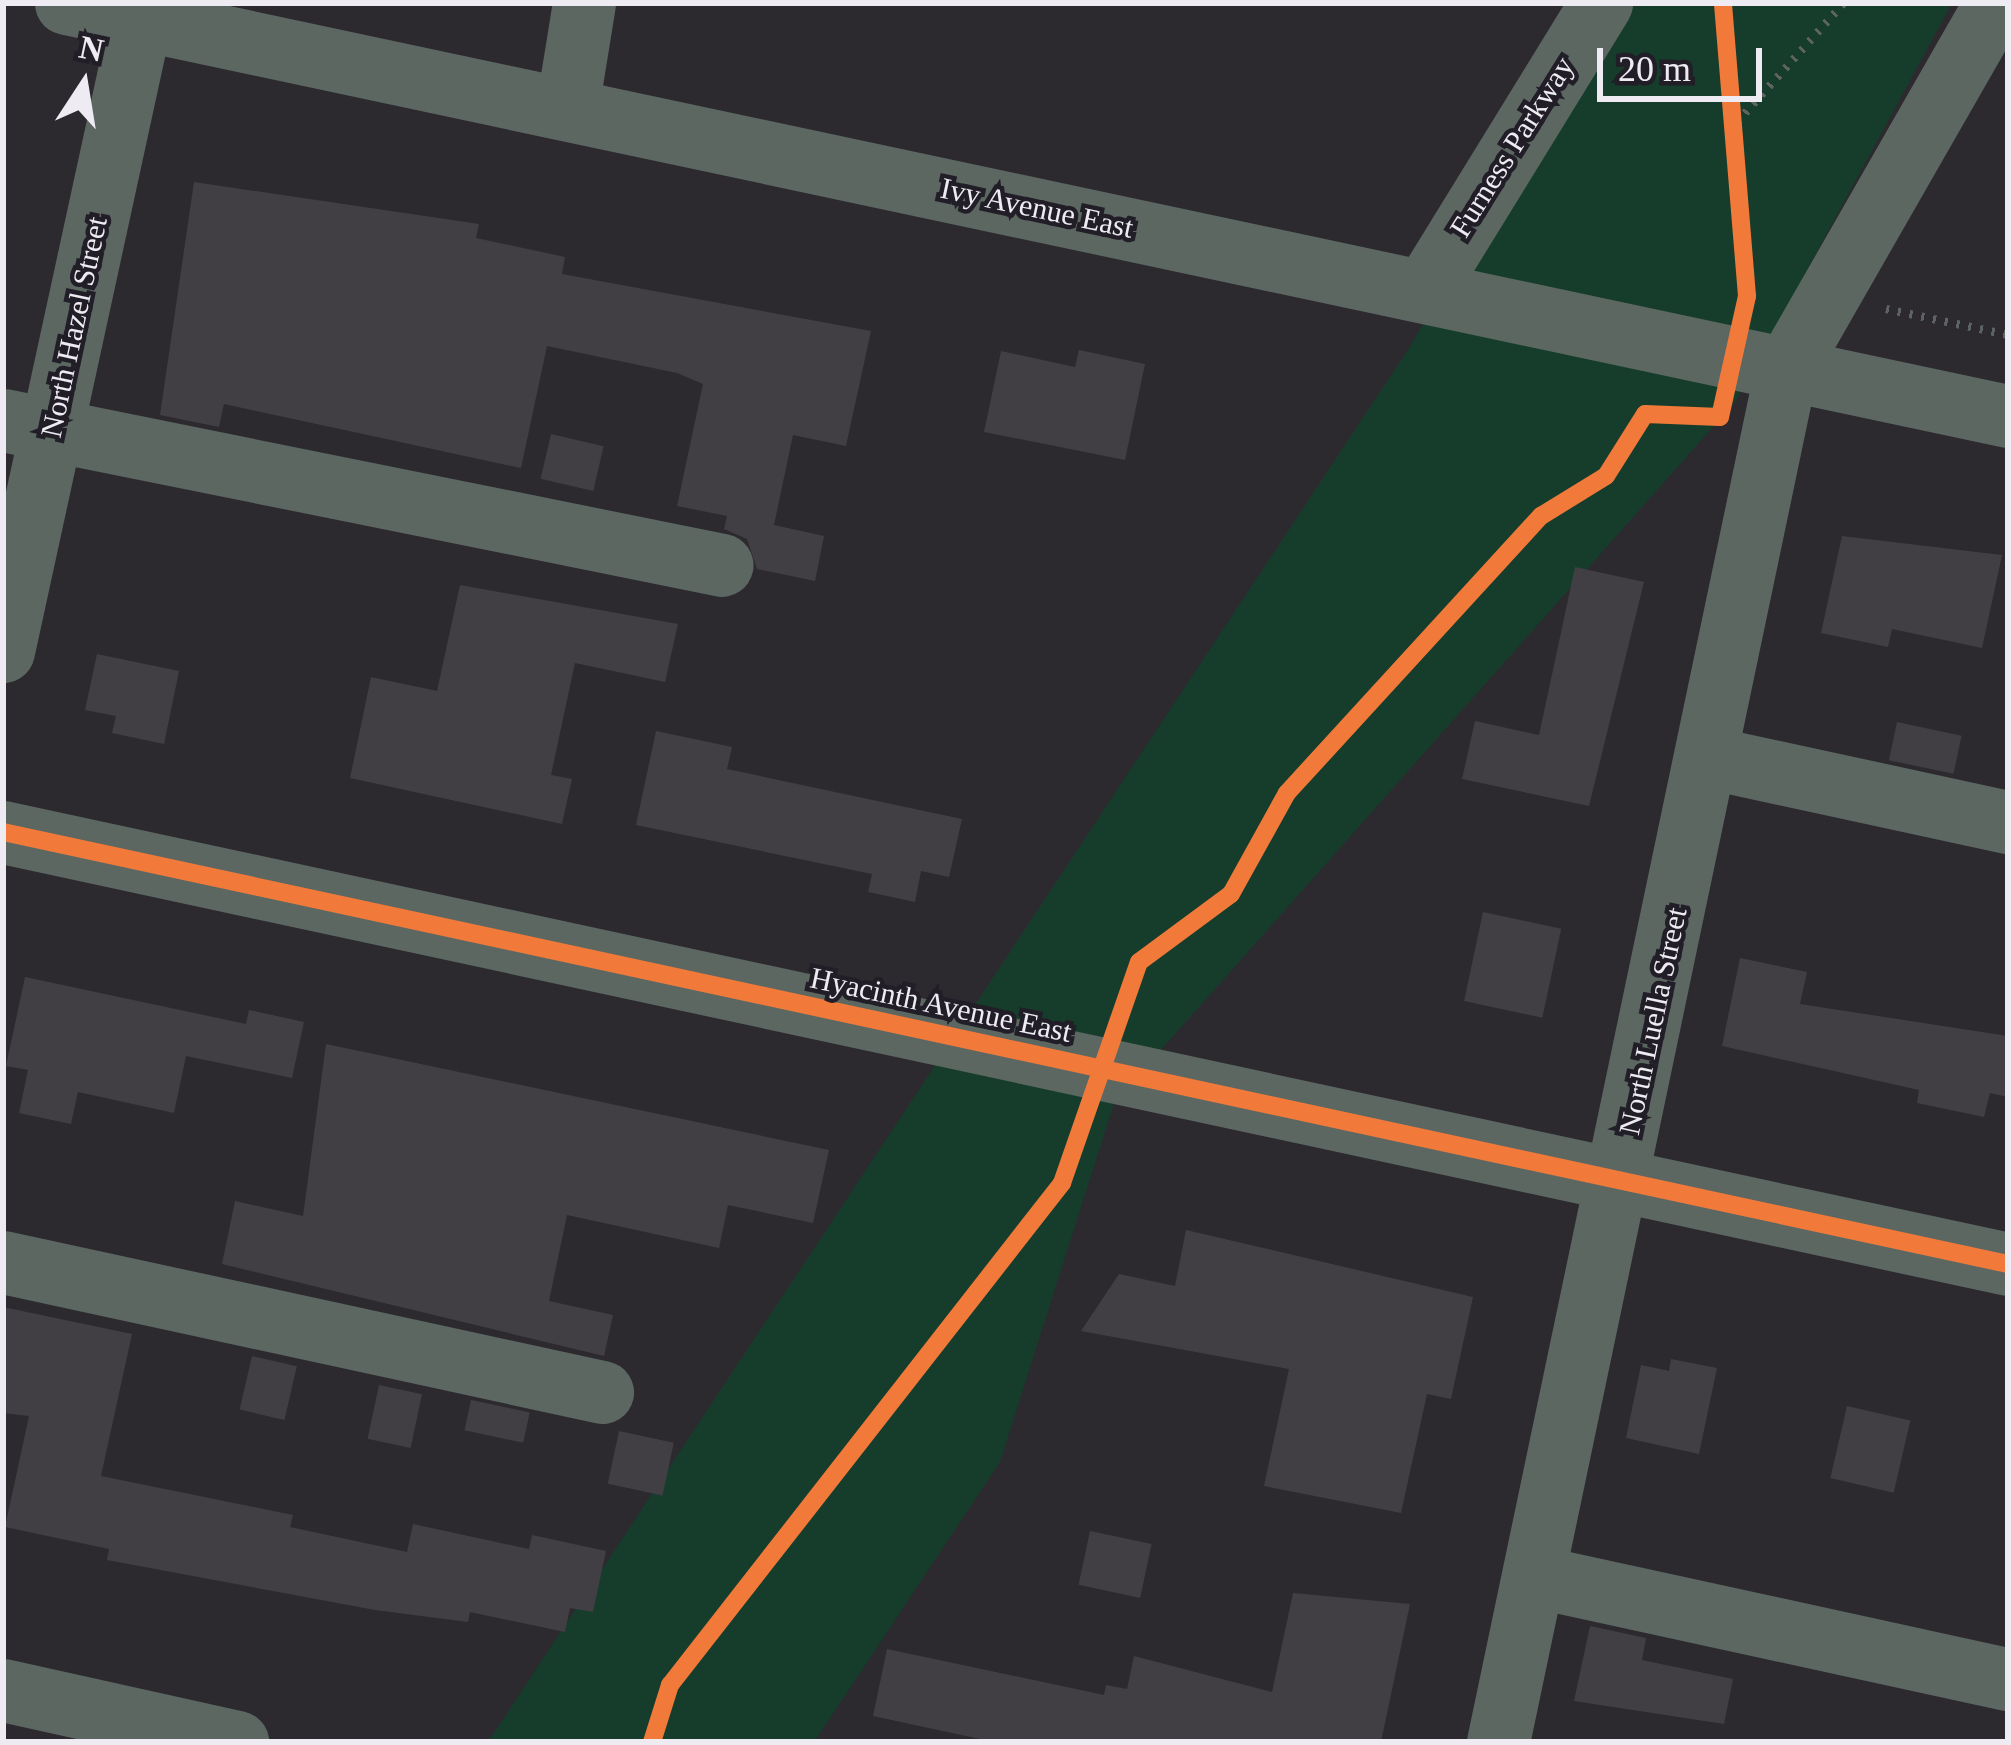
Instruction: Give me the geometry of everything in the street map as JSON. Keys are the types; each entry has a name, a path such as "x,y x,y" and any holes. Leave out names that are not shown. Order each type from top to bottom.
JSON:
{"street":[{"name":"Ivy Avenue East","path":"66,3 142,10 567,108 2008,416"},
{"path":"567,108 584,3"},
{"name":"Furness Parkway","path":"1424,290 1601,3"},
{"name":"North Luella Street","path":"1498,1742 1620,1180 1786,368 1996,3"},
{"name":"North Hazel Street","path":"3,651 27,425 142,10"},
{"path":"27,425 722,565"},
{"path":"1707,757 2008,822"},
{"name":"Hyacinth Avenue East","path":"3,832 2008,1264"},
{"path":"3,1262 602,1392"},
{"path":"1534,1576 2008,1679"},
{"path":"3,1690 237,1742"}],"path":[{"path":"1730,131 1844,3"},
{"path":"1727,108 1731,152"},
{"path":"1868,305 2008,334"}],"green space":[{"path":"1613,3 1952,3 1736,401 1114,1103 1000,1462 814,1742 488,1742 1409,348"}],"building":[{"path":"194,182 479,224 476,238 565,257 562,274 871,331 846,446 793,435 774,525 824,536 815,581 757,569 747,539 724,529 727,516 677,506 703,384 677,373 547,346 521,468 224,404 219,427 160,415"},
{"path":"1079,350 1145,364 1125,460 984,432 1001,351 1075,367"},
{"path":"551,434 604,446 593,491 541,479"},
{"path":"1842,536 2002,555 1982,648 1892,629 1888,647 1821,633"},
{"path":"1575,567 1644,582 1589,806 1462,779 1475,721 1539,735"},
{"path":"460,585 678,624 665,682 575,663 551,775 572,779 562,824 350,778 371,677 437,691"},
{"path":"97,654 179,671 164,744 112,733 116,716 85,710"},
{"path":"1897,722 1962,736 1953,774 1889,760"},
{"path":"656,731 732,747 727,769 962,819 949,877 921,871 915,902 868,892 872,874 636,825"},
{"path":"1483,912 1561,929 1542,1018 1464,1001"},
{"path":"1740,958 1807,972 1800,1004 2008,1036 2008,1097 1990,1093 1984,1117 1917,1103 1919,1090 1722,1046"},
{"path":"25,977 246,1024 249,1010 304,1022 292,1078 186,1056 174,1113 78,1092 71,1124 19,1113 28,1070 6,1066"},
{"path":"326,1044 829,1150 813,1223 728,1205 719,1248 567,1215 549,1301 613,1315 604,1356 222,1264 235,1201 303,1216"},
{"path":"1186,1230 1473,1297 1451,1399 1427,1394 1401,1513 1264,1486 1289,1369 1081,1331 1119,1274 1175,1286"},
{"path":"3,1307 132,1334 101,1476 293,1515 290,1527 407,1552 413,1524 529,1549 532,1535 606,1551 593,1612 570,1608 565,1632 470,1612 468,1622 375,1610 107,1560 109,1549 5,1527 29,1416 3,1413"},
{"path":"252,1356 297,1366 284,1420 240,1410"},
{"path":"1671,1359 1717,1368 1699,1454 1626,1438 1641,1365 1669,1371"},
{"path":"379,1385 422,1394 411,1448 368,1439"},
{"path":"471,1400 530,1412 523,1443 465,1430"},
{"path":"1847,1406 1910,1421 1894,1493 1830,1478"},
{"path":"619,1431 674,1443 663,1495 608,1484"},
{"path":"1090,1531 1152,1544 1140,1598 1079,1585"},
{"path":"1293,1593 1410,1604 1381,1742 994,1742 873,1716 887,1649 1104,1695 1106,1685 1127,1689 1134,1656 1272,1692"},
{"path":"1590,1626 1646,1638 1642,1660 1733,1679 1724,1724 1574,1701"}],"cycle path":[{"path":"652,1742 670,1685 1062,1183 1139,962 1231,894 1287,793 1541,516 1606,476 1645,414 1720,417 1747,296 1723,3"},
{"path":"3,832 2008,1264"}]}
